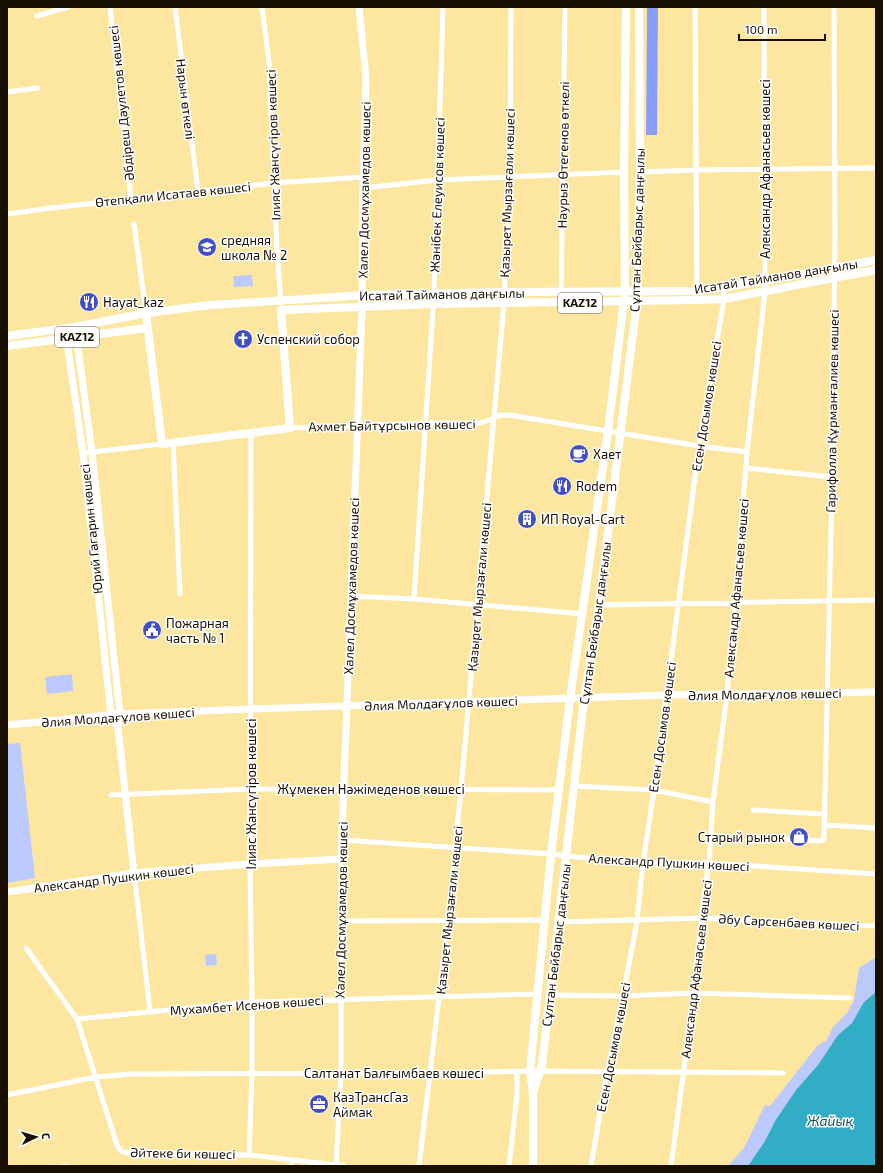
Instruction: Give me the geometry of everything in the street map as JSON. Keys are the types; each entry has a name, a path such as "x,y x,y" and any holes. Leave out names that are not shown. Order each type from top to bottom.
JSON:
{"main road":[{"name":"Сұлтан Бейбарыс даңғылы","path":"533,1166 533,1093 530,1071 544,920 570,699 608,431 625,292 624,172 626,7"},
{"name":"Сұлтан Бейбарыс даңғылы","path":"533,1093 541,1071 584,699 599,605 637,302 640,172 639,7"},
{"name":"Исатай Тайманов даңғылы","path":"7,336 74,327 146,313 210,305 362,296 504,292 698,291 766,281 876,260"},
{"name":"Исатай Тайманов даңғылы","path":"281,310 434,304 697,300 724,298 876,270"},
{"name":"Ілияс Жансүгіров көшесі","path":"281,310 290,428"},
{"path":"146,313 162,444"},
{"name":"KAZ12","path":"7,346 147,328"},
{"name":"Ахмет Байтұрсынов көшесі","path":"162,444 290,428"},
{"path":"596,519 603,522 609,520"}],"street":[{"path":"37,16 68,7"},
{"name":"Әбдіреш Дәулетов көшесі","path":"110,7 131,199"},
{"name":"Нарын өткелі","path":"175,7 198,191"},
{"name":"Ілияс Жансүгіров көшесі","path":"262,7 269,62 281,310"},
{"name":"Халел Досмұхамедов көшесі","path":"336,1165 341,1073 340,999 343,789 362,307 363,177 366,78 359,7"},
{"name":"Жәнібек Елеуисов көшесі","path":"414,599 434,304 443,7"},
{"name":"Қазырет Мырзағали көшесі","path":"419,1166 462,789 468,702 478,605 504,303 510,177 511,7"},
{"name":"Наурыз Өтегенов өткелі","path":"561,303 565,7"},
{"path":"695,7 697,300"},
{"name":"Александр Афанасьев көшесі","path":"671,1166 694,993 701,918 709,863 713,802 735,602 747,452 766,281 764,7"},
{"name":"Гарифолла Құрманғалиев көшесі","path":"825,825 834,278 834,7"},
{"path":"7,92 38,88"},
{"path":"640,172 876,168"},
{"path":"363,188 438,180 624,172"},
{"name":"Өтепқали Исатаев көшесі","path":"7,214 198,191 275,183 363,177"},
{"path":"134,224 146,313"},
{"name":"Есен Досымов көшесі","path":"591,1166 607,1072 637,920 643,863 667,695 699,446 724,298 724,287"},
{"name":"Юрий Гагарин көшесі","path":"74,327 92,452 120,714 118,728 150,1011"},
{"name":"Юрий Гагарин көшесі","path":"65,328 83,453 111,715 118,728"},
{"name":"Ахмет Байтұрсынов көшесі","path":"290,428 426,423 481,423 501,415 509,415 699,446 747,452"},
{"name":"Ілияс Жансүгіров көшесі","path":"249,1155 252,1073 250,864 251,432"},
{"path":"173,442 180,594"},
{"name":"Ахмет Байтұрсынов көшесі","path":"83,453 162,444"},
{"path":"746,468 831,477"},
{"path":"351,596 414,599 583,614"},
{"path":"599,605 876,600"},
{"name":"Әлия Молдағұлов көшесі","path":"7,725 120,714 251,709 584,699 667,695 876,692"},
{"path":"574,786 654,790 713,802"},
{"name":"Жұмекен Нәжімеденов көшесі","path":"111,795 250,789 560,790"},
{"path":"753,810 825,814"},
{"path":"754,838 820,841 823,840 824,837 825,825 876,828"},
{"name":"Александр Пушкин көшесі","path":"342,840 552,854 643,863 709,863 876,874"},
{"name":"Александр Пушкин көшесі","path":"7,892 134,873 341,859"},
{"name":"Әбу Сәрсенбаев көшесі","path":"559,922 701,918 876,926"},
{"path":"341,921 544,920"},
{"path":"26,948 77,1019 96,1078"},
{"path":"550,996 623,996 694,993 850,998"},
{"name":"Мухамбет Исенов көшесі","path":"77,1019 252,1002 537,994"},
{"name":"Салтанат Балғымбаев көшесі","path":"7,1095 96,1078 132,1074 430,1074 530,1071 784,1073"},
{"path":"509,1166 518,1095 517,1072"},
{"name":"Әйтеке би көшесі","path":"96,1078 117,1146 121,1151 127,1153 249,1155 344,1166"},
{"path":"291,1166 292,1160"},
{"path":"63,1166 68,1166"}],"shaded area":[{"path":"647,8 658,8 657,135 646,135"},
{"path":"252,275 253,286 234,287 233,276"},
{"path":"72,674 73,691 47,694 45,677"},
{"path":"20,743 35,878 7,883 7,744"},
{"path":"216,954 217,965 206,966 205,955"},
{"path":"876,957 876,992 864,1002 852,1023 838,1035 818,1065 796,1090 775,1121 765,1141 748,1166 728,1166 744,1148 765,1105 770,1106 818,1045 826,1041 833,1027 847,1013 854,1000 859,968"}],"water":[{"name":"Жайық","path":"876,992 876,1166 748,1166 765,1141 775,1121 796,1090 818,1065 838,1035 852,1023 864,1002"}],"place":[{"name":"cредняя школа № 2","path":"207,247"},
{"name":"Hayat_kaz","path":"89,302"},
{"name":"Успенский собор","path":"243,339"},
{"name":"Хает","path":"579,454"},
{"name":"Rodem","path":"562,486"},
{"name":"ИП Royal-Cart","path":"527,519"},
{"name":"Пожарная часть № 1","path":"152,630"},
{"name":"Старый рынок","path":"799,837"},
{"name":"КазТрансГаз Аймак","path":"319,1104"}]}
